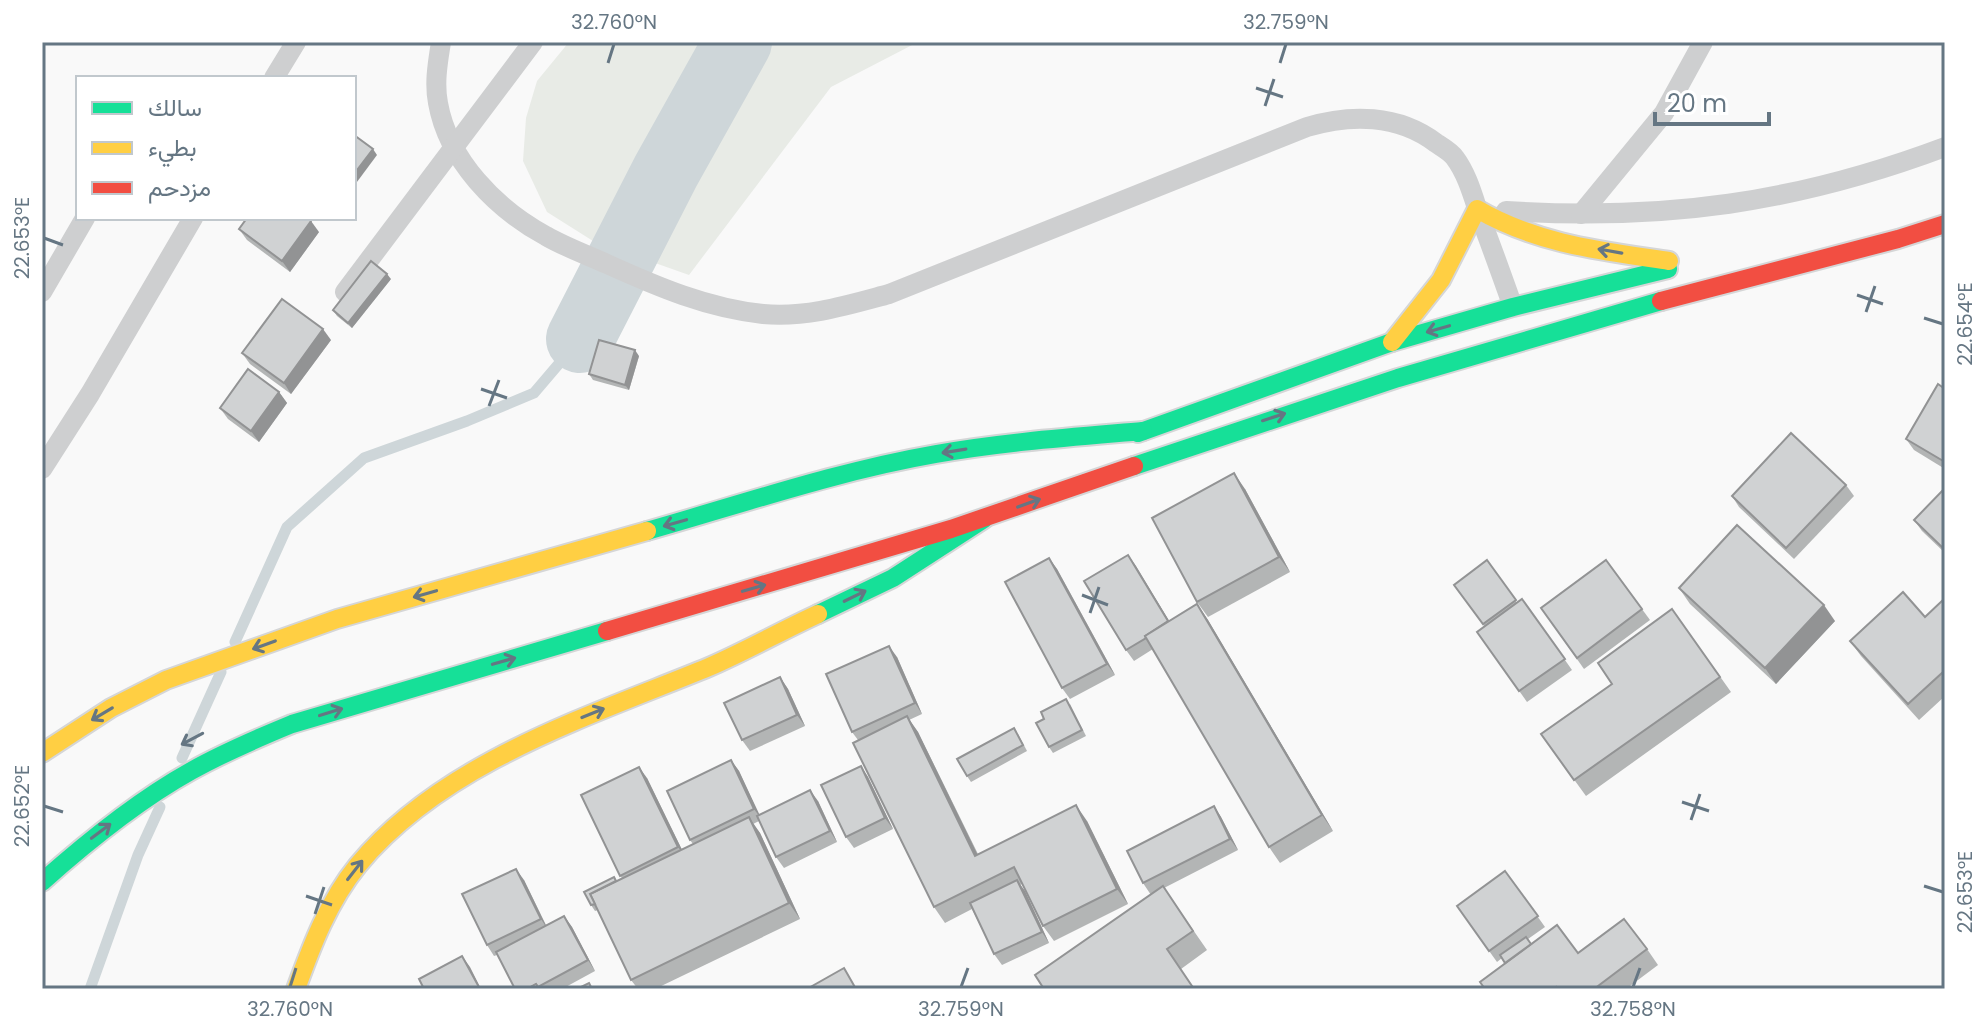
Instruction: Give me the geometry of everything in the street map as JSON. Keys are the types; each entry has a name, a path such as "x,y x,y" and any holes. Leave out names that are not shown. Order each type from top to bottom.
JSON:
{"main road":[{"path":"1071,456 1392,342 1513,307 1687,265 1535,238 1495,221 1477,209 1448,273 1422,309 1392,342"},
{"path":"42,882 83,844 182,775 292,724 984,519 1159,456 1398,378 1709,287 1945,224"},
{"path":"42,753 111,708 166,680 337,619 863,470 993,445 1143,431"},
{"path":"296,989 314,936 334,899 368,855 418,806 548,731 715,664 893,578 984,519"}],"lane":[{"path":"275,76 296,42"},
{"path":"441,42 436,71 438,101 445,129 476,179 506,209 545,236 664,290 713,306 766,314 820,312 889,294 1307,127 1329,120 1353,118 1376,119 1405,126 1431,139 1454,157 1513,307"},
{"path":"345,292 533,42"},
{"path":"1581,214 1664,113 1703,42"},
{"path":"1477,209 1581,214 1673,211 1746,202 1805,191 1945,147"},
{"path":"42,292 84,220"},
{"path":"42,469 192,220"}],"shaded area":[{"path":"569,42 918,42 831,87 689,275 593,241 547,212 523,161 526,118 537,81"}],"building":[{"path":"356,136 373,149 356,171"},
{"path":"246,220 311,221 282,261 239,229"},
{"path":"371,261 387,274 348,323 333,310"},
{"path":"282,299 323,329 284,383 242,353"},
{"path":"599,340 635,350 625,385 589,374"},
{"path":"248,369 279,392 251,431 220,408"},
{"path":"1938,384 1945,389 1945,462 1906,439"},
{"path":"1791,433 1846,485 1786,548 1732,496"},
{"path":"1234,473 1279,557 1197,602 1152,518"},
{"path":"1945,488 1945,550 1914,520"},
{"path":"1737,525 1824,605 1765,668 1679,588"},
{"path":"1128,555 1168,621 1126,650 1084,581"},
{"path":"1049,558 1107,664 1062,688 1005,582"},
{"path":"1487,560 1516,600 1483,624 1454,585"},
{"path":"1606,560 1642,609 1577,658 1541,608"},
{"path":"1903,592 1925,617 1945,598 1945,676 1942,673 1908,704 1850,641"},
{"path":"1522,599 1565,659 1519,691 1477,632"},
{"path":"1197,604 1322,815 1269,847 1145,636"},
{"path":"1672,609 1720,677 1574,780 1541,734 1612,684 1598,663"},
{"path":"889,646 915,703 852,732 826,674"},
{"path":"780,677 797,715 742,740 724,703"},
{"path":"1066,699 1082,730 1049,747 1036,723 1044,719 1041,712"},
{"path":"907,716 975,856 1076,805 1117,889 1043,926 1014,867 934,907 853,743"},
{"path":"1014,728 1023,745 967,776 957,759"},
{"path":"731,760 754,809 690,840 667,791"},
{"path":"861,766 885,818 846,837 821,785"},
{"path":"639,767 678,847 620,876 581,795"},
{"path":"810,790 830,831 776,857 757,816"},
{"path":"1214,806 1230,839 1143,883 1127,851"},
{"path":"749,817 789,903 631,980 590,894"},
{"path":"516,869 541,919 487,945 462,894"},
{"path":"1505,871 1538,916 1489,951 1457,906"},
{"path":"614,877 616,881 590,894 595,904 591,905 584,892"},
{"path":"1017,880 1042,932 994,954 970,903"},
{"path":"1163,886 1193,931 1167,949 1194,989 1044,989 1035,975"},
{"path":"564,916 588,960 538,987 536,984 527,989 515,989 496,952"},
{"path":"1624,919 1647,949 1594,989 1485,989 1480,982 1557,925 1578,953"},
{"path":"1526,937 1531,944 1505,963 1500,955"},
{"path":"462,956 480,989 424,989 419,979"},
{"path":"844,968 856,989 807,989"},
{"path":"589,983 592,989 577,989"}],"waterway":[{"path":"580,339 666,171 738,42"},
{"path":"235,642 287,527 364,458 534,393 580,339"},
{"path":"182,758 221,672"},
{"path":"90,989 138,855 160,807"}],"traffic: fast":[{"path":"1138,433 1392,342 1513,307 1668,269"},
{"path":"1134,466 1398,378 1661,301"},
{"path":"647,531 899,461 987,446 1143,431"},
{"path":"818,614 893,578 984,519"},
{"path":"42,882 151,795 203,764 254,740 292,724 607,631"}],"traffic: slow":[{"path":"1392,342 1441,280 1477,209 1546,238 1669,261"},
{"path":"42,753 111,708 166,680 337,619 647,531"},
{"path":"296,989 322,924 347,879 393,829 432,798 475,770 521,746 709,667 818,614"}],"traffic: jam":[{"path":"1661,301 1945,224"},
{"path":"607,631 951,529 1134,466"}]}
